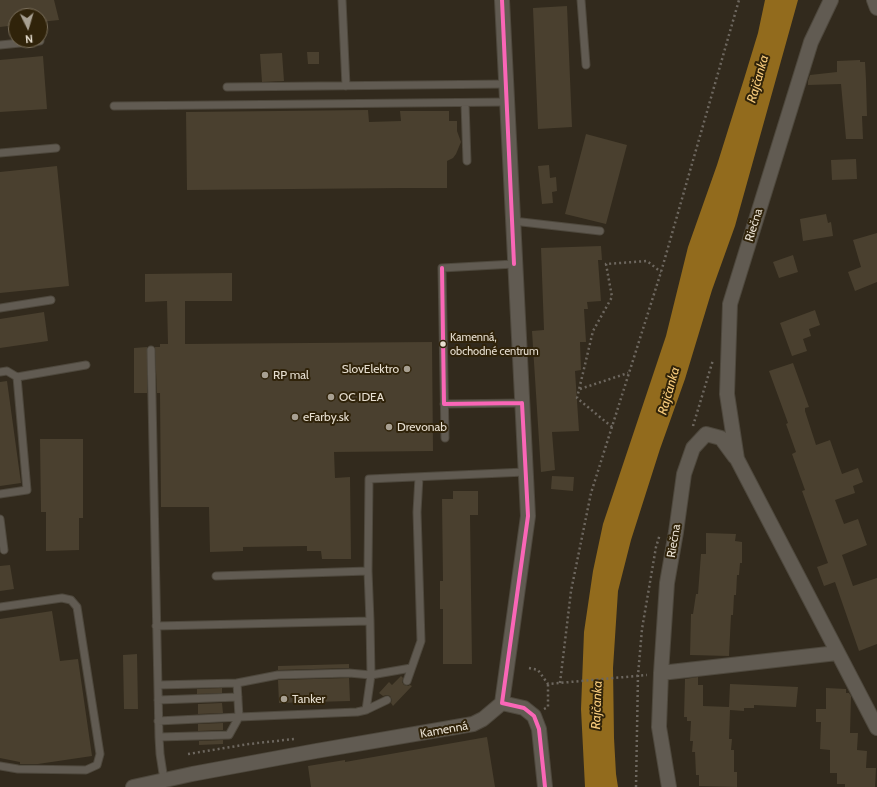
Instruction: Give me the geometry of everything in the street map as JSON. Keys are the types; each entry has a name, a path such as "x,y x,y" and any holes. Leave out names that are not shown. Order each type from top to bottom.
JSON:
{"street":[{"path":"502,0 508,102 514,264 528,516 502,703 524,708 534,716 539,728 545,787"},
{"name":"Riečna","path":"737,459 728,394 730,304 811,42 831,0"},
{"path":"874,0 877,8"},
{"name":"Riečna","path":"669,787 659,727 667,584 684,474 693,448 706,434 721,438 737,459 877,728"},
{"path":"661,673 837,653"},
{"name":"Kamenná","path":"133,787 316,751 473,724 483,720 502,703"}],"lane":[{"path":"342,0 346,86"},
{"path":"581,0 586,65"},
{"path":"227,88 507,84"},
{"path":"114,106 508,102"},
{"path":"465,103 467,161"},
{"path":"0,153 56,148"},
{"path":"512,221 600,230"},
{"path":"445,438 442,268 514,264"},
{"path":"0,308 51,300"},
{"path":"150,350 158,721 160,754 164,780"},
{"path":"0,372 7,371 18,377 86,365"},
{"path":"0,494 27,490 18,377"},
{"path":"444,404 522,403"},
{"path":"366,710 371,675 368,571 369,479 525,472"},
{"path":"407,681 421,641 418,512 419,477"},
{"path":"0,519 4,550"},
{"path":"216,576 368,571"},
{"path":"0,607 62,598 71,600 77,607 100,754 97,765 86,770 18,769 0,766"},
{"path":"156,626 370,621"},
{"path":"158,685 237,683 278,675 349,673 371,675 412,668"},
{"path":"159,738 229,735 240,717 237,683"},
{"path":"158,700 238,697"},
{"path":"158,721 357,712 366,710 387,700"}],"path":[{"path":"560,682 572,583 591,493 661,272 739,0"},
{"path":"612,427 577,398 593,331 612,297 606,264 646,261 661,272"},
{"path":"579,389 629,373"},
{"path":"529,668 538,670 548,684 548,707"},
{"path":"548,684 638,675 636,787"},
{"path":"188,754 249,744 295,739"}],"water":[{"name":"Rajčanka","path":"765,0 798,0 735,226 712,290 685,379 660,449 631,540 618,591 613,668 614,738 618,787 585,787 581,709 584,632 593,571 603,524 666,336 688,247 717,165 744,79 758,33"}],"building":[{"path":"0,0 54,0 59,20 48,21 48,8 8,8 8,26 0,27"},
{"path":"567,6 572,127 538,129 533,8"},
{"path":"307,52 319,52 319,64 308,64"},
{"path":"282,53 284,81 262,82 260,54"},
{"path":"43,56 47,109 0,112 0,60"},
{"path":"860,60 860,62 865,62 866,80 867,116 862,116 863,139 846,139 841,84 808,85 808,81 810,75 837,72 837,61"},
{"path":"368,110 369,122 401,121 400,111 449,111 449,121 457,121 457,131 461,142 456,154 453,158 447,161 447,188 187,190 186,112"},
{"path":"586,134 627,145 606,224 565,214"},
{"path":"856,159 857,179 832,180 831,160"},
{"path":"549,165 550,178 556,177 557,191 552,192 553,203 542,204 538,166"},
{"path":"57,166 69,286 0,293 0,172"},
{"path":"826,214 828,223 831,222 833,236 803,241 800,219"},
{"path":"877,233 877,282 855,291 848,272 861,267 853,240"},
{"path":"601,246 602,260 598,260 601,301 587,302 588,309 584,309 586,342 580,342 581,370 575,371 579,431 552,432 555,470 541,472 532,331 544,330 541,248"},
{"path":"793,255 798,272 779,278 773,262"},
{"path":"232,273 232,301 185,301 185,344 432,342 433,451 334,452 335,478 350,477 351,559 322,559 321,551 307,551 307,546 243,547 243,551 210,552 209,507 161,507 160,393 157,393 155,347 160,347 160,344 168,344 167,301 145,302 145,274"},
{"path":"815,310 820,325 809,329 811,336 803,339 807,351 792,356 780,323"},
{"path":"44,312 48,341 0,348 0,319"},
{"path":"147,347 147,393 134,393 134,348"},
{"path":"793,363 809,407 805,408 805,411 816,445 830,440 842,474 858,468 863,482 853,486 855,493 835,500 844,524 858,519 867,545 842,555 853,586 877,578 877,644 859,651 835,582 824,586 817,567 828,563 802,491 805,490 792,454 796,452 786,424 788,423 769,371"},
{"path":"7,381 21,483 0,486 0,382"},
{"path":"40,439 83,439 83,518 79,518 79,550 46,551 46,512 41,512"},
{"path":"552,476 574,477 573,491 551,489"},
{"path":"453,491 478,491 478,515 470,515 472,664 443,664 443,609 440,609 440,581 443,581 442,499 453,499"},
{"path":"706,533 736,534 735,541 742,542 742,563 740,563 739,575 737,575 733,615 731,615 729,656 690,655 691,614 693,614 696,594 698,594 701,554 706,554"},
{"path":"10,565 14,589 0,591 0,566"},
{"path":"52,611 60,661 78,659 92,756 38,764 20,764 20,762 0,758 0,619"},
{"path":"137,654 138,709 124,709 123,655"},
{"path":"349,664 349,668 278,670 278,666"},
{"path":"401,676 403,678 402,682 404,685 412,686 393,706 390,696 383,696 379,693 389,682 392,685"},
{"path":"698,677 698,685 703,685 703,706 729,707 730,684 798,687 796,707 754,705 754,708 744,708 744,711 730,710 729,739 732,739 731,750 734,750 734,772 737,772 737,787 699,786 699,775 696,775 695,752 692,752 693,741 690,741 691,721 687,721 687,717 684,717 685,679"},
{"path":"349,678 350,701 279,703 278,680"},
{"path":"222,688 222,693 197,694 197,689"},
{"path":"826,688 846,689 846,693 849,693 851,696 850,733 858,733 857,750 867,751 866,768 876,768 875,787 845,787 845,784 837,784 837,773 830,773 830,750 820,749 821,722 816,722 816,709 826,709"},
{"path":"222,703 223,713 198,714 198,704"},
{"path":"223,723 223,730 198,731 198,724"},
{"path":"487,737 495,787 311,787 308,766 345,760 345,762"},
{"path":"223,740 223,744 199,745 199,741"}],"transit line":[{"path":"502,0 514,264"},
{"path":"442,268 444,404"},
{"path":"444,404 522,403"},
{"path":"502,703 528,516 522,403"},
{"path":"502,703 524,708 534,716 539,729 545,787"}],"place":[{"name":"Kamenná, obchodné centrum","path":"443,344"},
{"name":"SlovElektro","path":"407,369"},
{"name":"RP mal","path":"265,375"},
{"name":"OC IDEA","path":"331,397"},
{"name":"eFarby.sk","path":"295,417"},
{"name":"Drevonab","path":"389,427"},
{"name":"Tanker","path":"284,699"}]}
